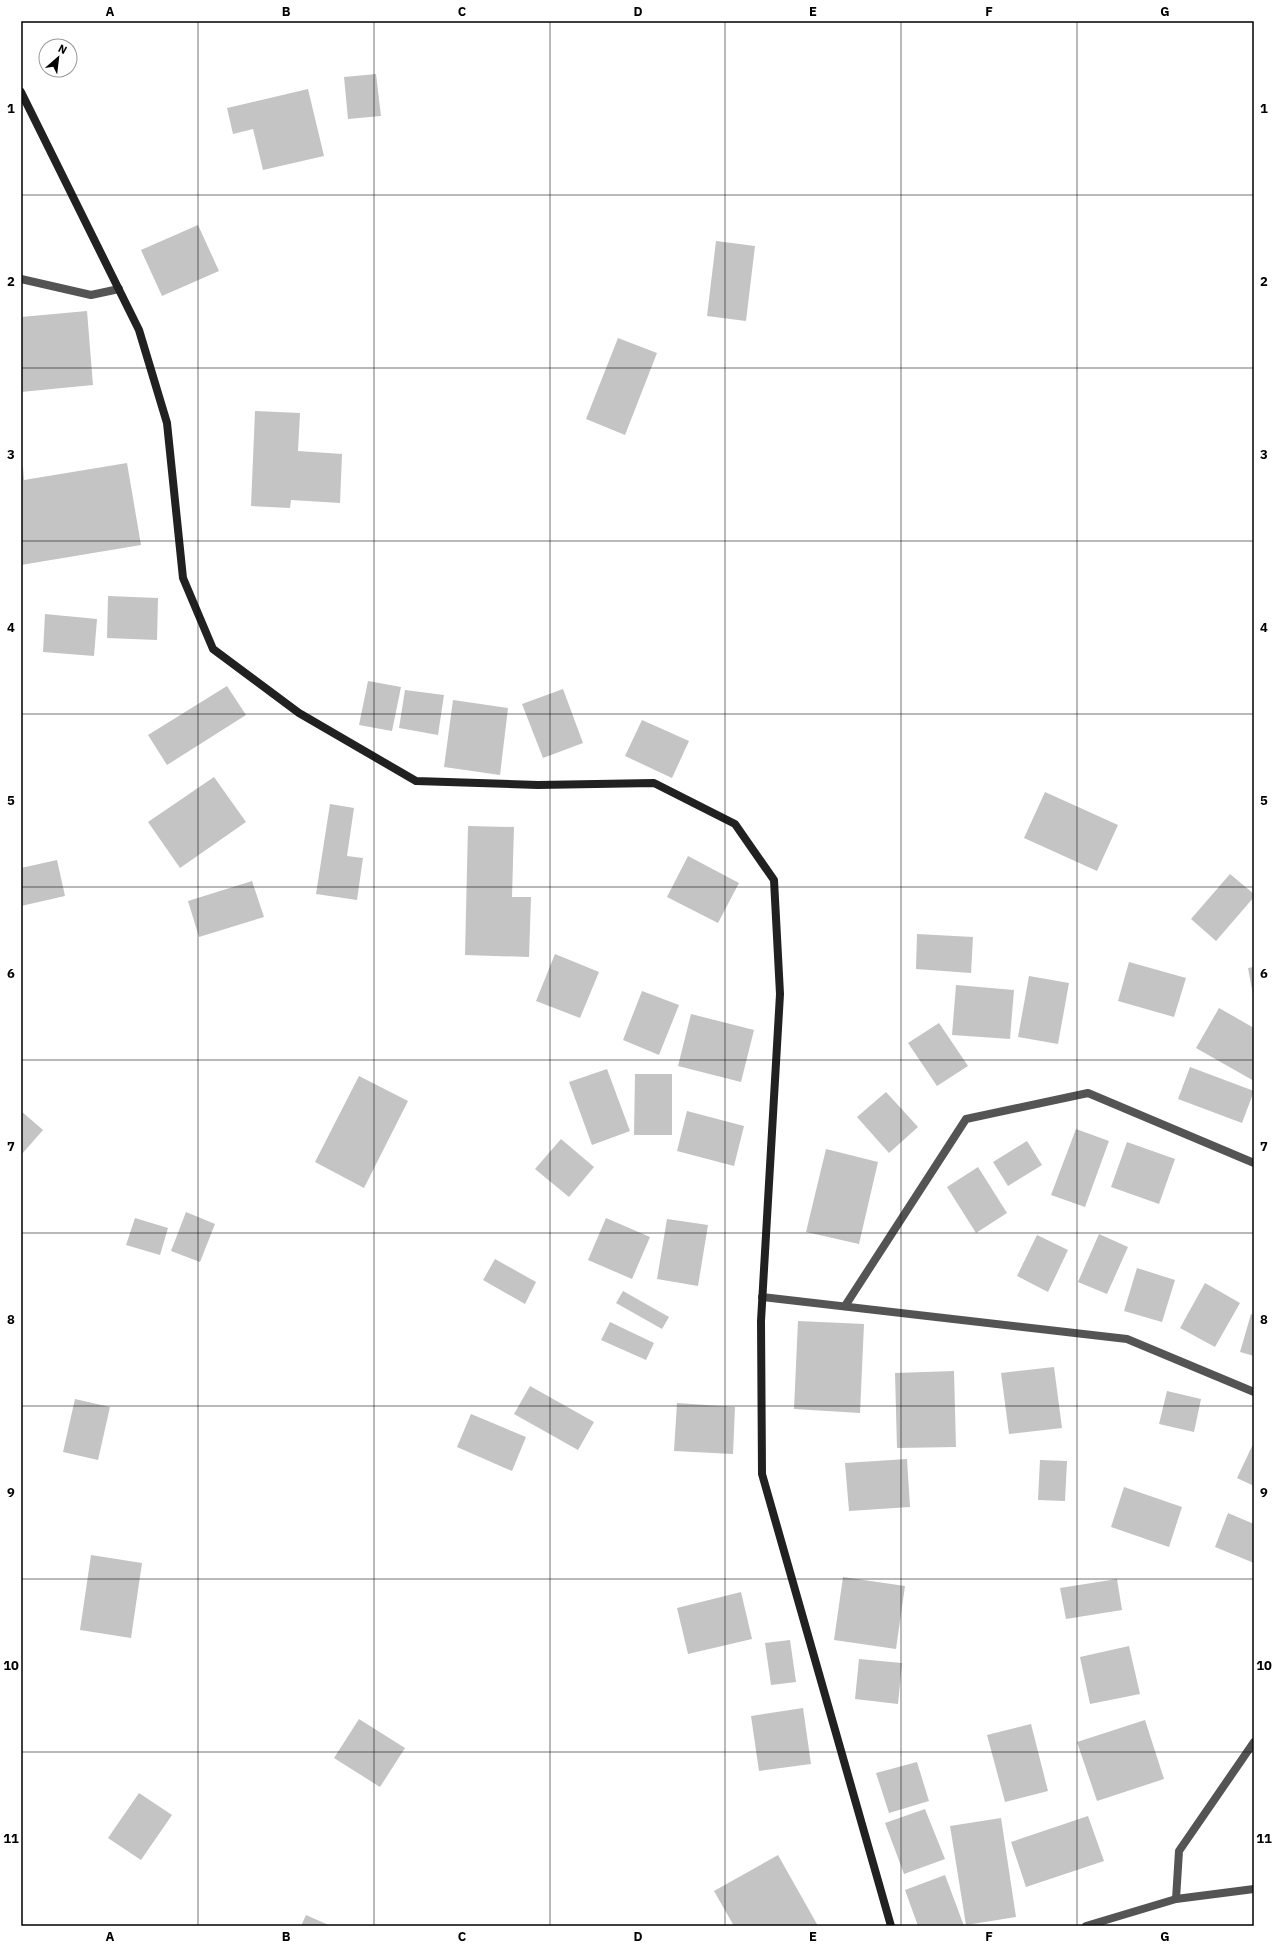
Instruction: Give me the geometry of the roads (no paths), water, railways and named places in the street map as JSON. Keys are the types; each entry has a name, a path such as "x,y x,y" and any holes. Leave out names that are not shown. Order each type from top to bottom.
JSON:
{"street":[{"path":"21,92 140,330 167,423 183,578 213,650 299,713 416,781 538,785 654,783 735,824 774,880 780,994 762,1297 762,1474 891,1926"},
{"path":"21,279 91,295 119,289"},
{"path":"845,1306 966,1119 1088,1093 1254,1163"},
{"path":"762,1297 1127,1339 1254,1392"},
{"path":"1176,1899 1179,1851 1254,1742"},
{"path":"1086,1926 1176,1899 1254,1889"}]}
